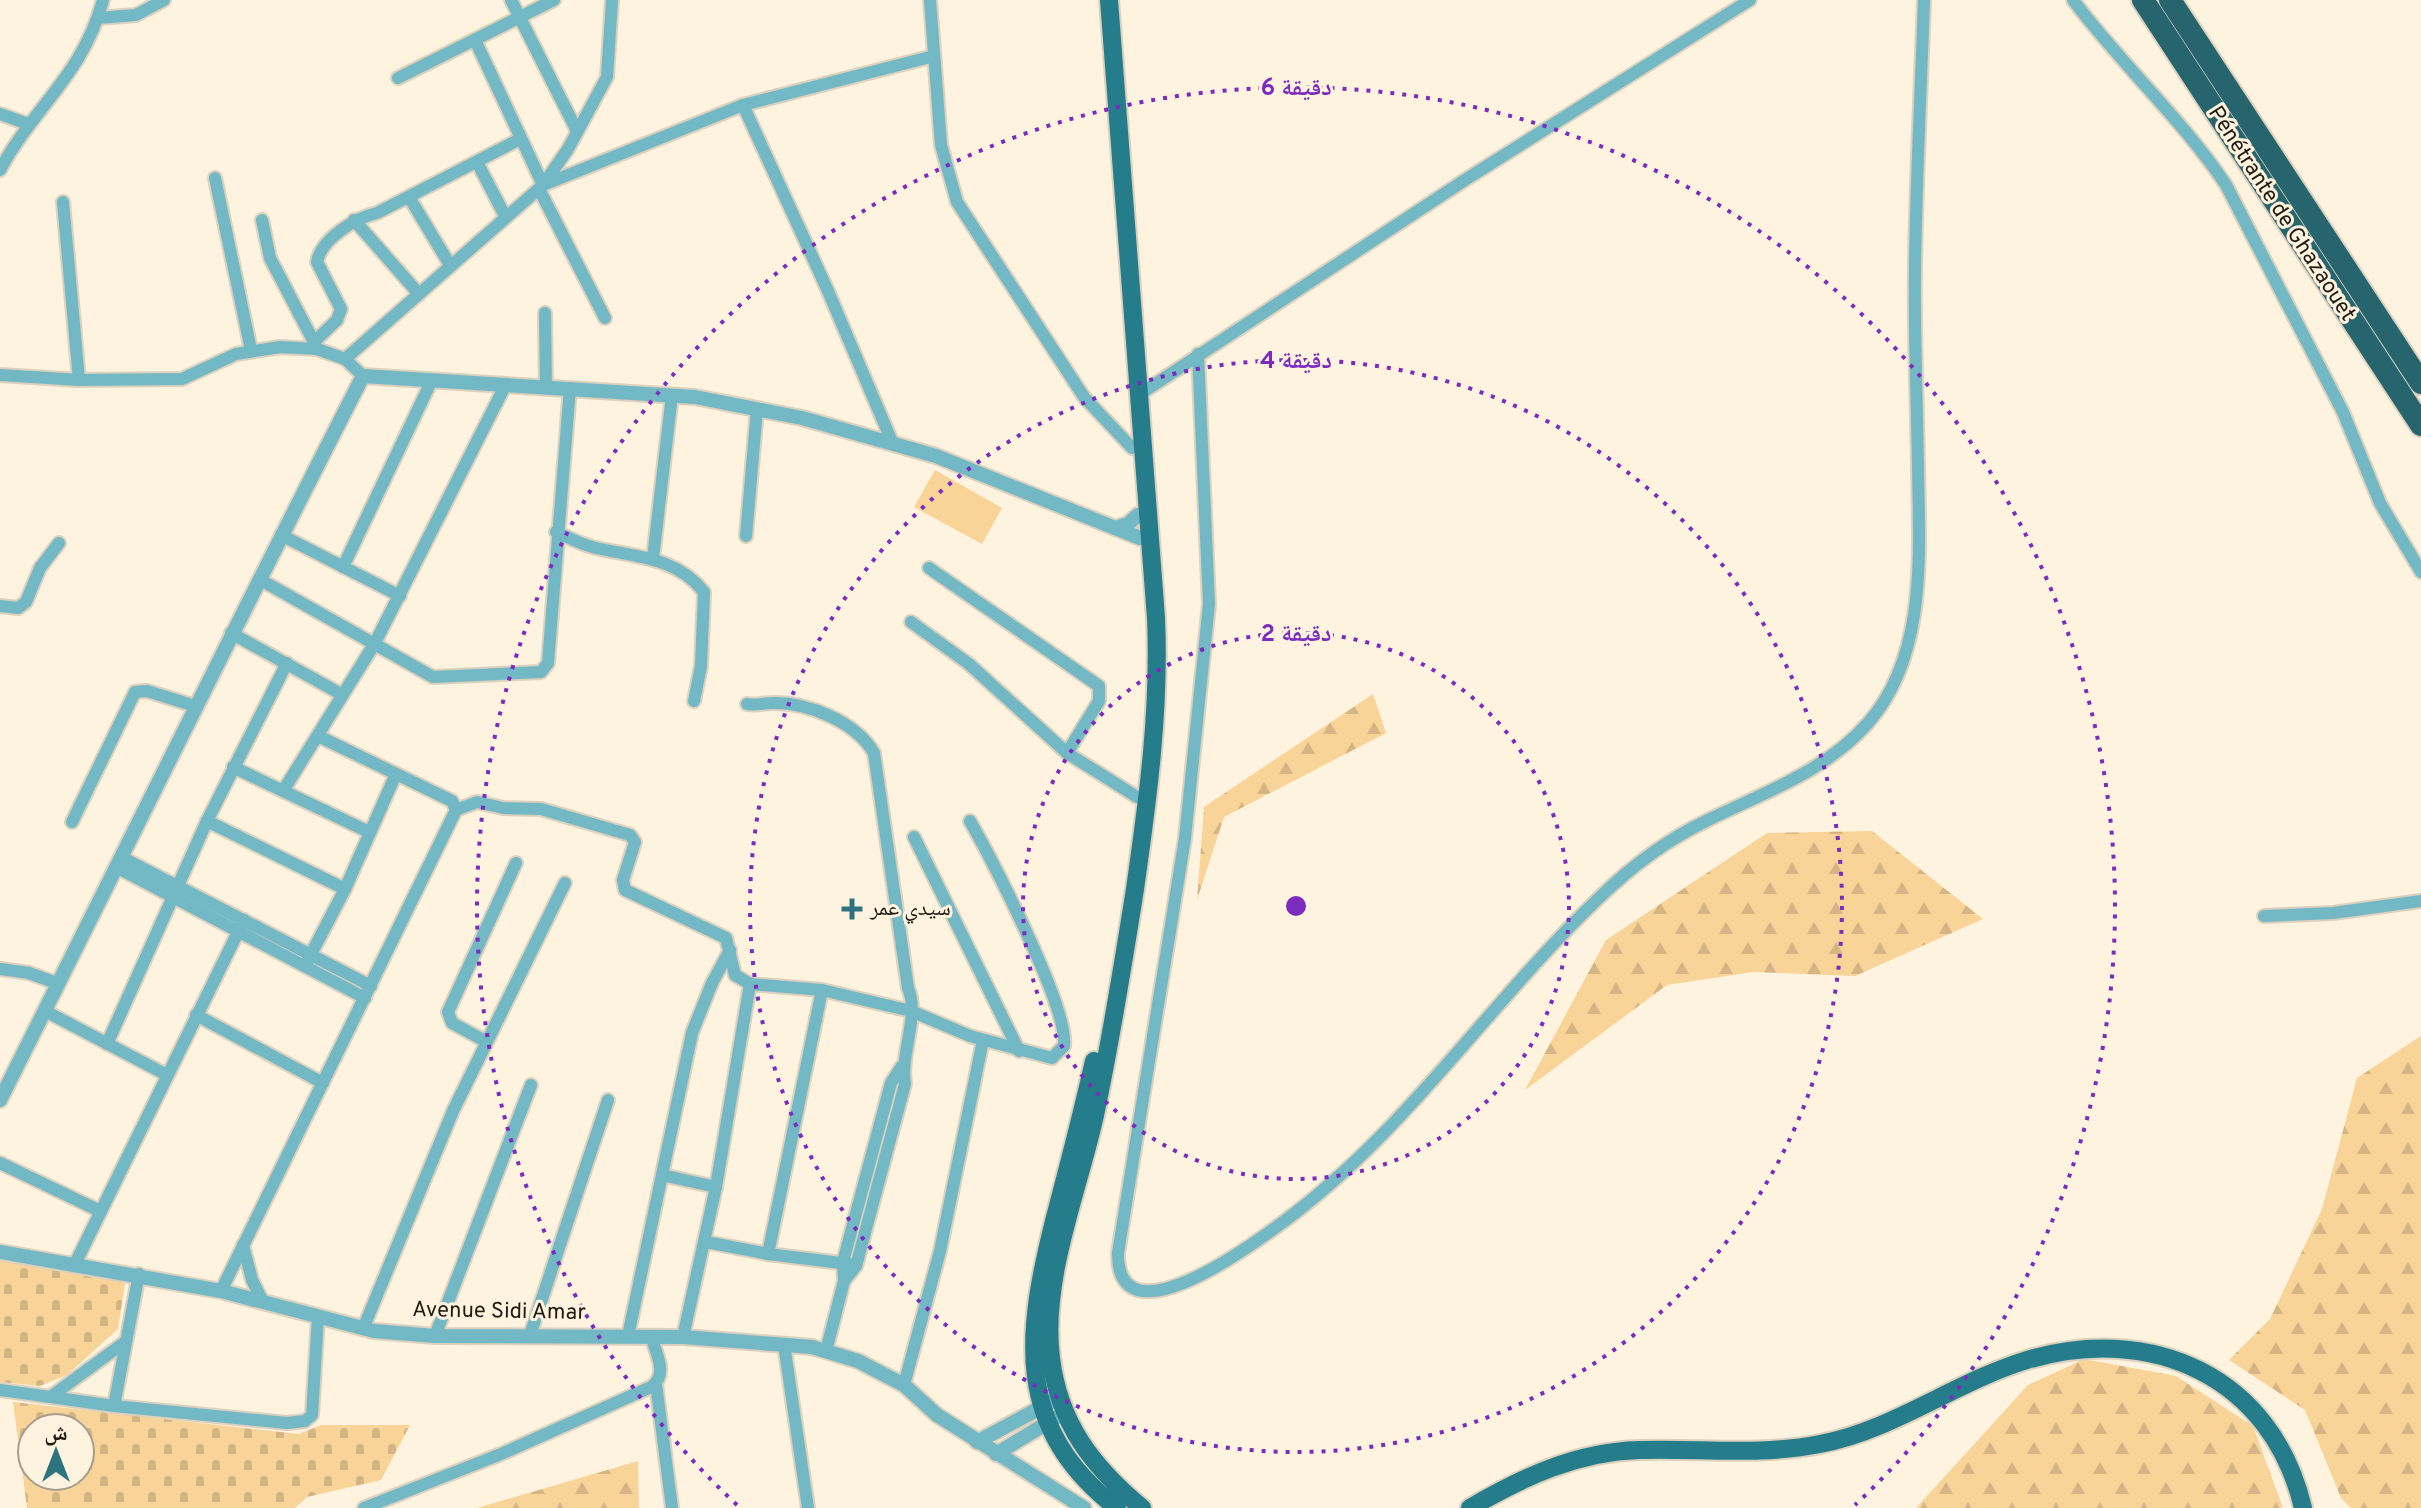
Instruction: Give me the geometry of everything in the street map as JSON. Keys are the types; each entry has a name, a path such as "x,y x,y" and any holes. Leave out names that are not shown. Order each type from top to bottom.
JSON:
{"highway":[{"name":"Pénétrante de Ghazaouet","path":"2143,0 2421,425"},
{"name":"Pénétrante de Ghazaouet","path":"2170,0 2421,383"}],"main road":[{"path":"1098,0 1140,538 1146,693 1137,797 1101,1027 1036,1296 1033,1341 1054,1410 1096,1467 1142,1508"},
{"path":"1109,0 1157,644 1155,742 1108,1053 1051,1296 1050,1347 1056,1440 1074,1466 1117,1508"},
{"path":"1470,1508 1535,1473 1595,1455 1638,1450 1783,1449 1840,1440 1876,1428 2014,1365 2066,1351 2101,1348 2171,1358 2223,1382 2249,1405 2275,1440 2295,1481 2303,1508"}],"street":[{"path":"0,170 28,124 83,54 103,0"},
{"path":"98,18 136,15 164,0"},
{"path":"511,0 577,131"},
{"path":"398,78 554,0"},
{"path":"541,187 607,77 612,0"},
{"path":"930,0 943,160 957,202 1084,397 1132,448"},
{"path":"1140,394 1750,0"},
{"path":"1198,354 1209,604 1185,838 1118,1260 1126,1280 1137,1289 1151,1293 1175,1287 1221,1264 1314,1199 1381,1138 1554,944 1614,884 1684,833 1828,759 1866,725 1884,703 1898,672 1912,623 1919,572 1915,269 1924,0"},
{"path":"2073,0 2103,39 2210,161 2226,185 2343,412 2380,503 2421,572"},
{"path":"475,40 541,187 605,318"},
{"path":"0,1100 121,863 281,535 354,362 419,294 541,187 743,105 934,56"},
{"path":"743,105 828,291 893,444"},
{"path":"0,114 28,124"},
{"path":"315,345 337,320 341,309 317,258 354,220 409,197 520,139"},
{"path":"477,162 505,216"},
{"path":"215,178 251,350"},
{"path":"409,197 450,265"},
{"path":"63,202 79,380"},
{"path":"262,220 270,258 315,345"},
{"path":"354,220 419,294"},
{"path":"545,313 546,387"},
{"path":"0,375 79,380 182,379 251,350 315,345 354,362 432,380 672,395 834,425 936,456 1140,538"},
{"path":"343,567 432,380"},
{"path":"283,791 375,643 505,386"},
{"path":"259,579 425,674 442,680 541,672 548,663 556,532 570,388"},
{"path":"653,558 672,395"},
{"path":"746,536 757,409"},
{"path":"1115,528 1128,524 1138,515"},
{"path":"556,532 594,548 653,558 672,566 704,592 701,666 694,701"},
{"path":"281,535 400,596"},
{"path":"0,606 18,608 26,602 40,568 59,543"},
{"path":"929,568 1099,686 1099,701 1067,753"},
{"path":"911,622 969,664 1067,753 1137,797"},
{"path":"231,633 341,694"},
{"path":"107,1044 207,821 287,663"},
{"path":"72,822 135,692 147,691 195,706"},
{"path":"747,704 773,702 809,709 858,733 874,753 908,988 913,998 902,1066 905,1084 849,1264 826,1351"},
{"path":"318,736 452,801 456,810"},
{"path":"233,767 369,832"},
{"path":"307,962 345,889 396,774"},
{"path":"221,1291 456,810 477,802 503,808 541,809 630,835 635,842 623,880 625,890 726,938 735,975 750,984 822,990 911,1011 1019,1051 1043,1057 1059,1054 1065,1038 1062,1022 992,861 970,821"},
{"path":"207,821 345,889"},
{"path":"914,837 1019,1051"},
{"path":"121,863 178,886 244,920 307,962"},
{"path":"121,863 172,898 237,933 368,992"},
{"path":"485,1041 452,1023 448,1012 516,863"},
{"path":"363,1329 485,1041 565,883"},
{"path":"2264,916 2333,913 2421,901"},
{"path":"75,1264 244,920"},
{"path":"628,1336 692,1033 730,949"},
{"path":"0,969 29,973 59,984"},
{"path":"683,1337 706,1242 750,984"},
{"path":"768,1254 822,990"},
{"path":"45,1011 167,1075"},
{"path":"196,1015 323,1083"},
{"path":"904,1385 940,1251 983,1040"},
{"path":"435,1336 531,1085"},
{"path":"530,1335 608,1100"},
{"path":"0,1163 100,1211"},
{"path":"662,1175 716,1187"},
{"path":"706,1242 768,1254 849,1264"},
{"path":"243,1245 252,1280 262,1300"},
{"name":"Avenue Sidi Amar","path":"0,1252 139,1274 221,1291 363,1329 435,1336 683,1337 784,1344 826,1351 858,1361 904,1385 937,1415 1079,1507"},
{"path":"114,1406 139,1274"},
{"path":"0,1390 53,1395 114,1406 287,1423 305,1421 312,1415 318,1317"},
{"path":"651,1336 661,1369 656,1384 672,1508"},
{"path":"53,1395 125,1342"},
{"path":"784,1344 808,1508"},
{"path":"364,1508 515,1448 656,1384"},
{"path":"977,1442 1054,1410"},
{"path":"996,1454 1054,1410"}],"green space":[{"path":"935,470 1002,508 982,544 914,507"},
{"path":"1373,694 1386,733 1224,817 1197,900 1204,807"},
{"path":"1872,831 1983,919 1855,976 1753,972 1667,985 1525,1090 1606,940 1767,833"},
{"path":"2421,1036 2421,1508 2351,1508 2341,1498 2305,1410 2229,1360 2270,1319 2322,1209 2357,1078"},
{"path":"0,1258 126,1276 118,1329 67,1375 40,1386 0,1382"},
{"path":"2084,1359 2176,1376 2253,1426 2283,1508 1916,1508 2028,1385"},
{"path":"13,1402 299,1434 321,1425 410,1425 381,1480 307,1497 295,1508 27,1508 25,1492 96,1492 96,1412 16,1412 16,1425"},
{"path":"638,1461 639,1508 477,1508"}],"place":[{"name":"سيدي عمر","path":"852,909"}]}
